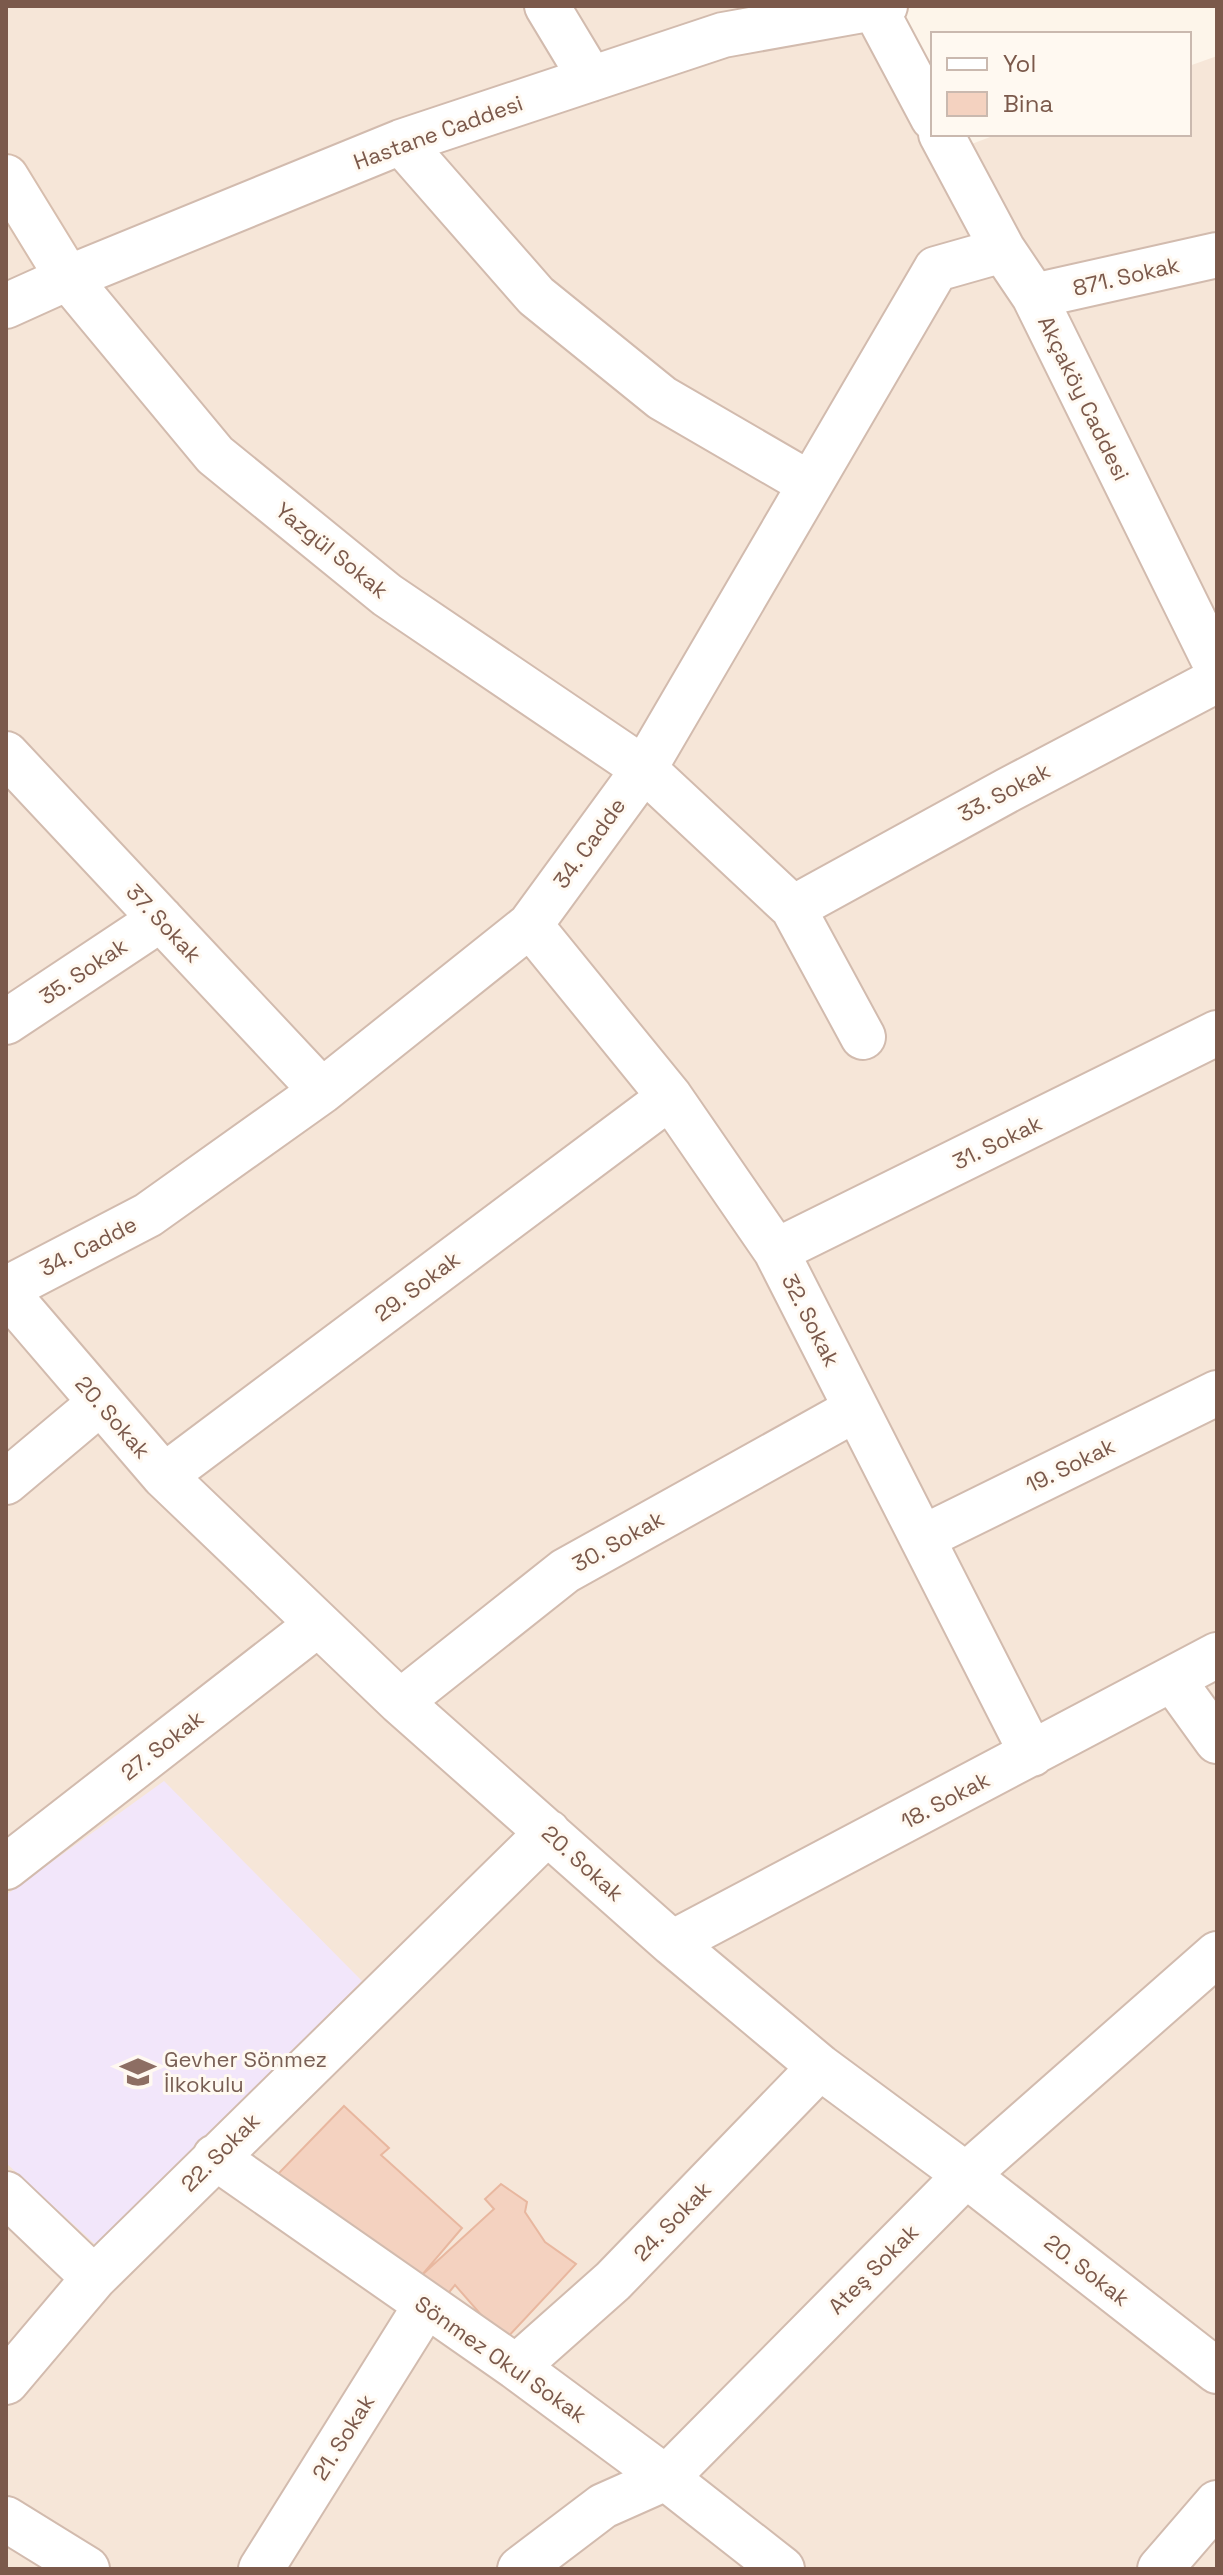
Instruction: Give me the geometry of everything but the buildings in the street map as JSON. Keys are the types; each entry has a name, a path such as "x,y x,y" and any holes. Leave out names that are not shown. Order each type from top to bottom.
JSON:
{"street":[{"path":"547,6 591,79"},
{"path":"880,7 931,114"},
{"name":"Hastane Caddesi","path":"6,306 401,142 723,35 828,11 880,7"},
{"name":"Akçaköy Caddesi","path":"942,136 1003,250 1034,296 1217,667"},
{"path":"401,142 536,296 662,398 810,484"},
{"name":"Yazgül Sokak","path":"6,177 68,278 215,455 387,595 644,769"},
{"name":"34. Cadde","path":"6,1290 148,1215 322,1091 530,925 644,769 936,269 1003,250"},
{"name":"871. Sokak","path":"1034,296 1217,255"},
{"name":"33. Sokak","path":"793,908 1217,680"},
{"name":"37. Sokak","path":"6,754 322,1091"},
{"path":"644,769 793,908 863,1037"},
{"name":"35. Sokak","path":"6,1022 161,919"},
{"name":"32. Sokak","path":"530,925 670,1097 776,1251 1032,1754"},
{"name":"31. Sokak","path":"776,1251 1217,1033"},
{"name":"29. Sokak","path":"164,1476 670,1097"},
{"name":"20. Sokak","path":"6,1290 164,1476 400,1702 672,1943 820,2067 966,2175 1217,2371"},
{"name":"19. Sokak","path":"922,1538 1217,1393"},
{"path":"6,1482 100,1403"},
{"name":"30. Sokak","path":"400,1702 565,1571 856,1409"},
{"name":"27. Sokak","path":"6,1867 318,1624"},
{"name":"18. Sokak","path":"672,1943 1217,1655"},
{"path":"1173,1680 1217,1741"},
{"name":"22. Sokak","path":"6,2382 94,2278 548,1832"},
{"name":"Ateş Sokak","path":"520,2569 603,2506 666,2478 966,2175 1217,1954"},
{"name":"24. Sokak","path":"516,2367 613,2281 820,2067"},
{"name":"Sönmez Okul Sokak","path":"215,2157 516,2367 782,2569"},
{"path":"6,2194 94,2278"},
{"name":"21. Sokak","path":"261,2569 426,2305"},
{"path":"1160,2569 1217,2503"},
{"path":"6,2519 87,2569"}],"shaded area":[{"path":"6,6 833,6 931,106 931,136 960,136 969,145 993,136 1191,136 1191,65 1217,56 1217,2569 6,2569"},
{"name":"Gevher Sönmez İlkokulu","path":"164,1781 362,1981 96,2245 6,2163 6,1895"}],"place":[{"name":"Gevher Sönmez İlkokulu","path":"138,2072"}]}
